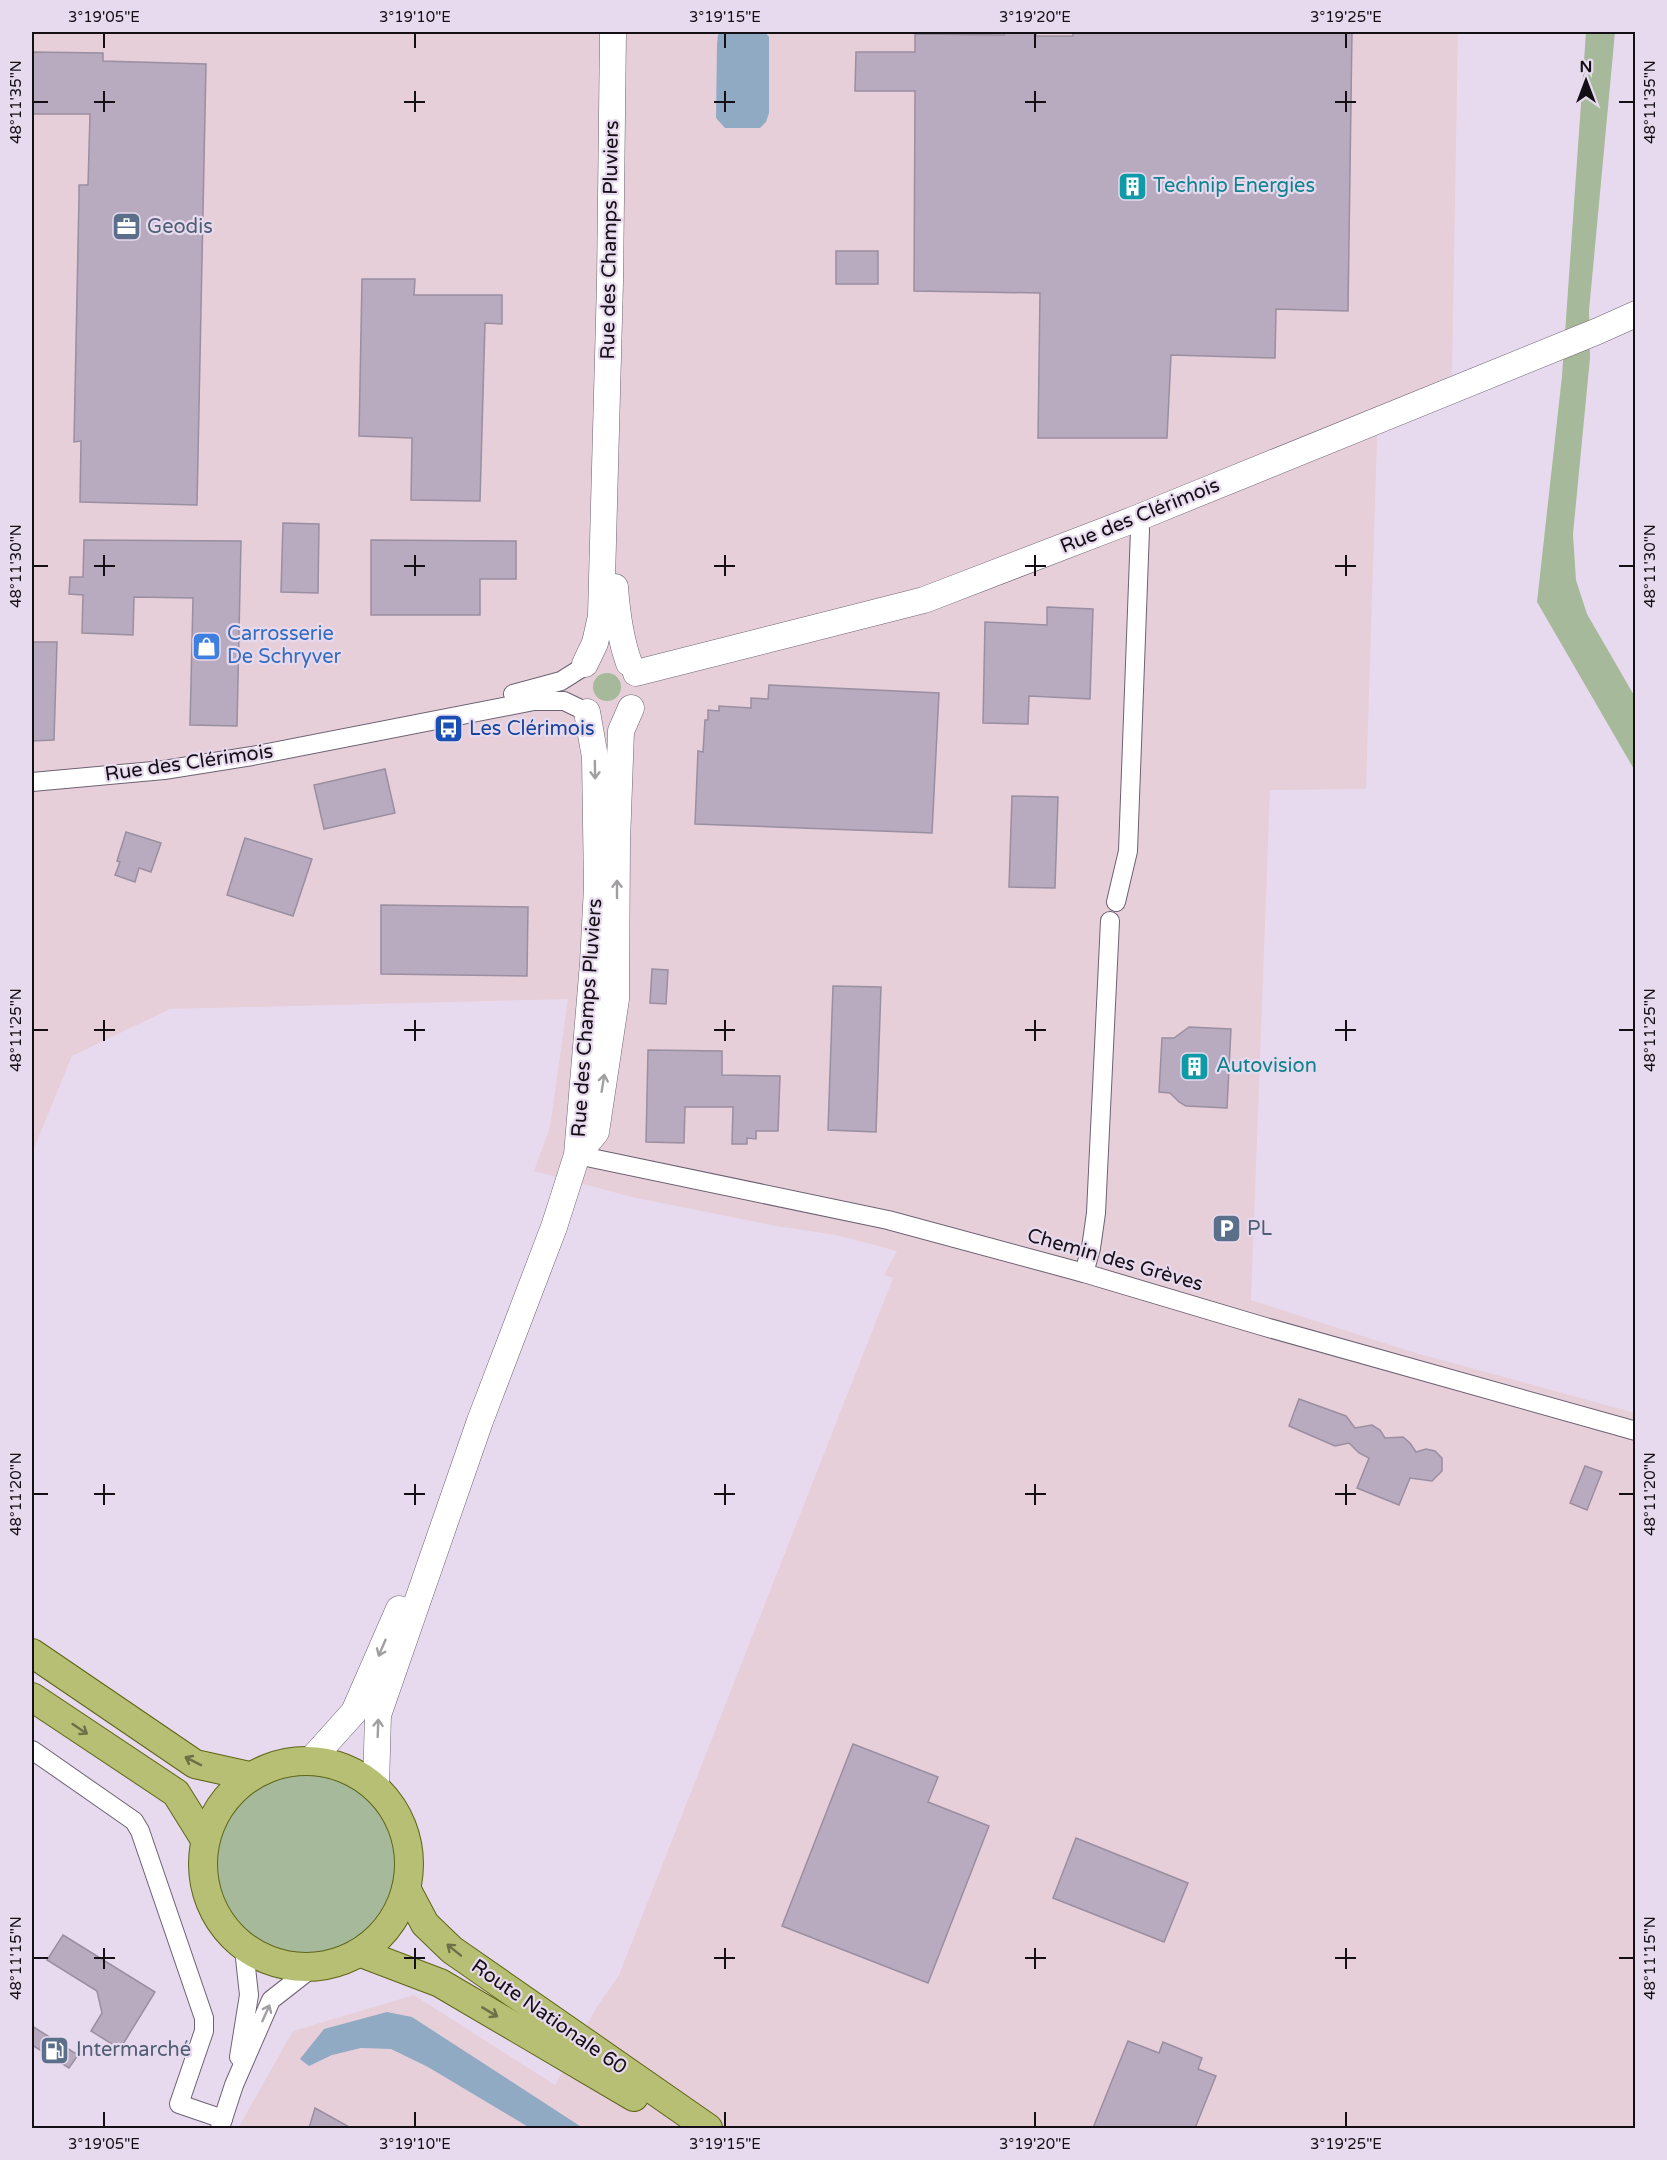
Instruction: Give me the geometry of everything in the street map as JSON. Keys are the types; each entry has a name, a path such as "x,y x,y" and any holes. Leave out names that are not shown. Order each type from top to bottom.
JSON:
{"main road":[{"path":"32,1653 195,1764 249,1776"},
{"path":"32,1697 176,1793 204,1838"},
{"path":"311,1760 346,1768 376,1787 399,1816 409,1852 407,1890 390,1926 361,1953 338,1964 312,1968 277,1964 244,1949 216,1918 202,1880 204,1838 221,1803 249,1776 279,1763 311,1760"},
{"name":"Route Nationale 60","path":"407,1890 425,1924 453,1950 708,2128"},
{"name":"Route Nationale 60","path":"361,1953 440,1983 688,2128"}],"street":[{"name":"Rue des Champs Pluviers","path":"582,667 595,643 601,616 614,32"},
{"name":"Rue des Clérimois","path":"632,668 924,600 1135,519 1635,314"},
{"name":"Rue des Champs Pluviers","path":"606,449 617,616 622,642 632,668"},
{"path":"1116,902 1128,851 1140,530 1135,519"},
{"path":"602,655 612,655 632,668 639,691 632,708 616,718 606,719 586,712 576,694 576,676 582,667 602,655"},
{"name":"Rue des Clérimois","path":"346,738 561,681 582,667"},
{"name":"Rue des Clérimois","path":"32,782 164,770 346,738 534,701 564,701 586,712"},
{"name":"Rue des Champs Pluviers","path":"577,1155 596,1132 616,999 617,841 621,731 632,708"},
{"name":"Rue des Champs Pluviers","path":"577,1155 597,887 595,757 586,712"},
{"path":"1084,1273 1091,1248 1096,1213 1110,921"},
{"path":"376,1787 378,1715 480,1421 554,1227 577,1155"},
{"name":"Chemin des Grèves","path":"577,1155 888,1220 1084,1273 1635,1431"},
{"path":"311,1760 354,1712 480,1421"},
{"path":"32,1750 134,1821 140,1831 204,2018 204,2031 179,2104 221,2124 234,2085 272,2000 312,1968"},
{"path":"234,2085 249,1995 244,1949"}],"shaded area":[{"path":"32,32 1458,32 1452,375 1378,409 1366,789 1270,790 1251,1300 1409,1351 1635,1413 1635,2128 238,2128 293,2031 414,1995 555,2085 596,2008 619,1975 893,1278 884,1275 897,1251 836,1235 776,1226 632,1197 534,1171 550,1127 568,999 170,1009 72,1056 32,1153"}],"green space":[{"path":"1586,32 1615,32 1589,311 1590,358 1573,534 1576,580 1587,614 1635,697 1635,771 1537,602 1562,376"},
{"path":"607,673 617,677 621,687 617,697 607,701 597,697 593,687 597,677"},
{"path":"306,1774 324,1775 341,1781 370,1800 389,1829 395,1846 395,1882 389,1899 370,1928 341,1947 324,1953 306,1954 288,1953 271,1947 242,1928 223,1899 217,1882 216,1864 217,1846 223,1829 242,1800 271,1781 288,1775"}],"water":[{"path":"720,32 765,32 769,37 769,113 766,122 760,128 725,128 716,118 717,44"},
{"path":"387,2012 412,2017 583,2128 530,2128 428,2067 391,2049 361,2048 332,2055 309,2066 300,2059 324,2029"}],"building":[{"name":"Technip Energies","path":"1005,32 1036,32 1036,36 1073,36 1073,32 1352,32 1348,311 1276,309 1275,358 1171,355 1167,438 1038,438 1040,293 914,291 915,91 855,91 856,52 915,52 915,34 1004,35"},
{"path":"32,52 103,53 103,61 206,64 197,505 80,502 81,441 74,442 79,185 88,185 90,114 32,114"},
{"path":"836,251 878,251 878,284 836,284"},
{"path":"362,279 415,279 414,295 502,295 502,324 485,323 480,501 411,500 412,438 359,436"},
{"path":"283,523 319,524 318,593 281,592"},
{"path":"84,540 241,541 237,726 190,725 193,598 134,597 133,635 82,633 83,595 69,594 70,577 83,577"},
{"path":"371,540 516,541 516,579 480,579 480,615 371,615"},
{"path":"1047,607 1093,609 1090,699 1029,696 1028,724 983,723 985,622 1047,625"},
{"path":"32,642 57,642 54,740 32,741"},
{"path":"769,685 939,693 932,833 695,824 698,751 703,752 708,710 719,711 719,706 751,708 751,698 768,699"},
{"path":"385,769 395,813 324,829 314,785"},
{"path":"1012,796 1058,797 1055,888 1009,887"},
{"path":"126,832 161,843 151,872 139,868 135,882 115,875"},
{"path":"245,838 312,859 293,916 227,895"},
{"path":"381,905 528,907 527,976 381,974"},
{"path":"652,969 668,970 666,1004 650,1003"},
{"path":"833,986 881,987 876,1132 828,1130"},
{"name":"Autovision","path":"1189,1027 1231,1029 1227,1108 1186,1106 1170,1093 1159,1092 1162,1038 1174,1038"},
{"path":"648,1050 722,1051 722,1075 780,1076 778,1131 756,1131 756,1139 747,1138 747,1144 732,1144 733,1107 685,1107 684,1143 646,1142"},
{"path":"1299,1399 1346,1416 1355,1428 1372,1425 1380,1430 1385,1438 1403,1437 1416,1452 1426,1449 1435,1451 1442,1458 1442,1471 1432,1481 1410,1478 1399,1505 1357,1488 1369,1458 1359,1453 1349,1443 1335,1446 1289,1426"},
{"path":"1585,1466 1602,1472 1587,1510 1570,1503"},
{"path":"853,1744 938,1777 928,1802 989,1826 928,1983 782,1926"},
{"path":"1076,1838 1188,1883 1164,1942 1053,1898"},
{"path":"63,1935 155,1992 120,2049 91,2031 102,2013 97,1991 47,1960"},
{"name":"Intermarché","path":"32,2026 78,2055 69,2068 32,2045"},
{"path":"1128,2041 1159,2053 1163,2042 1202,2058 1198,2069 1216,2076 1195,2128 1093,2128"},
{"path":"315,2108 351,2128 309,2128"}],"place":[{"name":"Technip Energies","path":"1132,186"},
{"name":"Geodis","path":"126,227"},
{"name":"Carrosserie De Schryver","path":"206,646"},
{"name":"Les Clérimois","path":"448,729"},
{"name":"Autovision","path":"1195,1066"},
{"name":"PL","path":"1226,1229"},
{"name":"Intermarché","path":"55,2050"}]}
